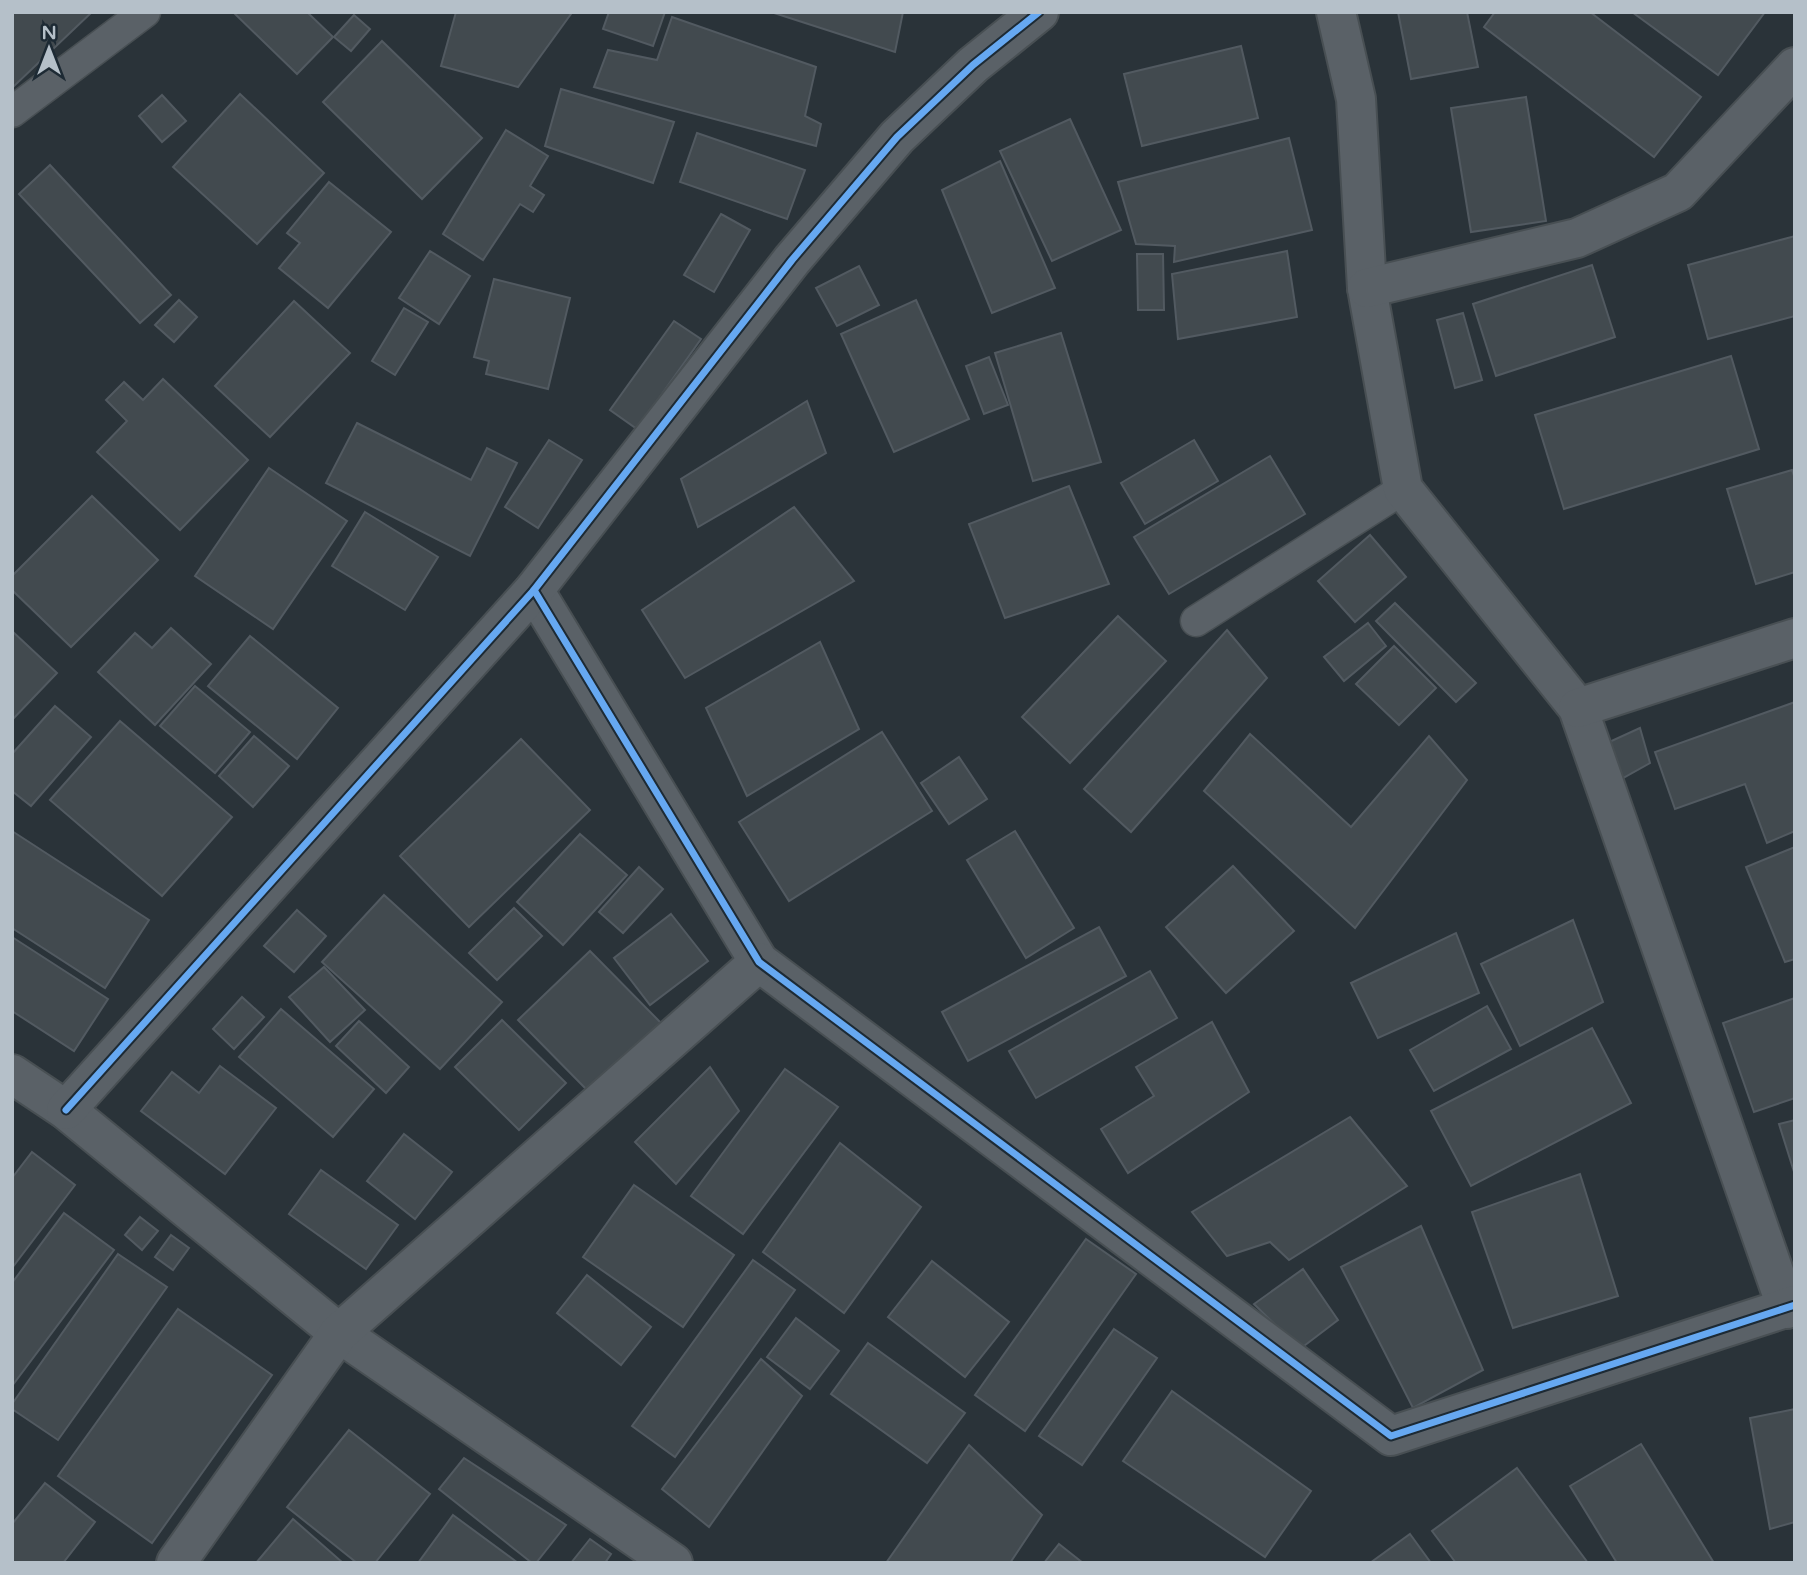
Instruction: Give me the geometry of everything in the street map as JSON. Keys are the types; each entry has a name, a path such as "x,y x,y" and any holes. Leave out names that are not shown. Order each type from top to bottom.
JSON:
{"street":[{"path":"65,1110 534,590 792,261 897,137 974,65 1039,12"},
{"path":"534,590 758,962 1391,1436 1791,1307 1578,708 1404,488 1367,288 1356,99 1336,12"},
{"path":"1367,288 1577,238 1678,192 1795,67"},
{"path":"1578,708 1795,638"},
{"path":"176,1563 339,1333 758,962"},
{"path":"12,1074 65,1110 339,1333 673,1563"}],"lane":[{"path":"12,112 145,12"},
{"path":"1196,621 1404,488"}],"building":[{"path":"12,12 92,12 12,88"},
{"path":"233,12 307,12 333,37 297,74"},
{"path":"456,12 571,14 518,87 441,66"},
{"path":"609,12 665,12 653,46 603,29"},
{"path":"771,12 903,12 895,52"},
{"path":"1398,12 1467,12 1478,67 1411,79"},
{"path":"1495,12 1590,12 1701,97 1654,157 1484,27"},
{"path":"1632,12 1765,12 1718,75"},
{"path":"354,15 370,29 351,51 334,37"},
{"path":"672,17 816,67 805,116 821,124 816,146 594,87 608,50 657,60"},
{"path":"382,41 482,138 422,199 323,102"},
{"path":"1241,46 1258,118 1142,146 1124,74"},
{"path":"561,89 674,122 653,183 545,146"},
{"path":"240,94 324,173 257,244 173,167"},
{"path":"162,95 186,121 162,142 139,116"},
{"path":"1526,97 1546,221 1471,232 1451,108"},
{"path":"1070,119 1121,230 1052,261 1000,151"},
{"path":"506,130 548,156 530,186 544,195 533,212 520,204 483,260 443,234"},
{"path":"697,133 805,170 787,219 680,182"},
{"path":"1289,138 1312,230 1174,262 1175,246 1136,244 1118,182"},
{"path":"1000,161 1055,288 992,313 942,190"},
{"path":"50,165 171,295 140,323 19,194"},
{"path":"329,182 391,232 328,308 279,268 300,243 287,233"},
{"path":"721,214 750,230 714,292 684,275"},
{"path":"1795,236 1795,316 1708,339 1688,265"},
{"path":"430,251 470,276 439,324 399,298"},
{"path":"1287,251 1297,317 1178,339 1172,274"},
{"path":"1137,254 1163,254 1164,310 1138,310"},
{"path":"1592,265 1615,337 1496,376 1473,304"},
{"path":"859,266 879,305 837,326 816,288"},
{"path":"494,279 570,298 548,389 486,374 489,361 474,357"},
{"path":"179,300 197,317 174,342 155,325"},
{"path":"916,300 969,419 894,452 841,334"},
{"path":"294,301 350,353 270,437 215,386"},
{"path":"404,308 428,322 395,375 372,361"},
{"path":"1463,313 1482,380 1455,388 1437,320"},
{"path":"674,321 701,339 637,429 610,410"},
{"path":"1061,333 1101,462 1033,481 995,353"},
{"path":"1731,356 1759,449 1564,509 1535,415"},
{"path":"989,357 1008,405 984,414 966,366"},
{"path":"163,379 248,460 180,530 97,452 127,421 106,400 124,382 143,400"},
{"path":"807,401 826,453 698,527 681,479"},
{"path":"357,423 471,480 487,448 517,463 470,556 326,483"},
{"path":"549,440 582,460 538,528 505,507"},
{"path":"1194,440 1218,481 1145,524 1121,483"},
{"path":"1270,456 1305,514 1169,594 1134,537"},
{"path":"269,468 347,521 273,629 195,576"},
{"path":"1792,470 1795,479 1795,572 1756,584 1727,489"},
{"path":"1069,486 1109,584 1005,618 969,524"},
{"path":"92,496 158,560 71,647 12,590 12,576"},
{"path":"794,507 854,581 685,678 642,610"},
{"path":"365,512 438,557 405,610 332,566"},
{"path":"1370,535 1406,577 1355,622 1318,581"},
{"path":"1395,603 1476,683 1456,702 1376,621"},
{"path":"1118,616 1166,661 1070,763 1022,717"},
{"path":"1368,623 1386,646 1344,681 1324,657"},
{"path":"171,628 211,664 155,725 98,672 135,633 152,648"},
{"path":"1227,630 1267,678 1131,832 1084,789"},
{"path":"12,631 57,673 12,720"},
{"path":"250,636 338,708 297,759 208,686"},
{"path":"820,642 859,729 747,796 706,708"},
{"path":"1394,646 1436,688 1399,725 1356,684"},
{"path":"195,686 250,732 215,773 160,726"},
{"path":"1795,702 1795,831 1767,843 1745,784 1675,809 1655,752"},
{"path":"55,706 91,737 31,806 12,791 12,754"},
{"path":"120,721 232,817 162,896 50,800"},
{"path":"1640,728 1650,763 1623,778 1607,743"},
{"path":"882,732 932,811 789,901 739,822"},
{"path":"1250,734 1351,827 1429,736 1467,780 1355,928 1204,791"},
{"path":"254,736 289,766 253,807 219,776"},
{"path":"521,739 590,810 469,927 400,856"},
{"path":"959,757 987,799 949,824 921,783"},
{"path":"12,831 149,920 105,988 12,928"},
{"path":"1015,831 1074,928 1026,958 967,860"},
{"path":"580,834 627,875 563,945 517,902"},
{"path":"1795,847 1795,959 1785,962 1746,867"},
{"path":"1233,866 1294,931 1226,993 1166,927"},
{"path":"639,867 663,889 623,933 599,912"},
{"path":"384,895 502,1002 440,1069 322,962"},
{"path":"514,908 542,936 497,980 469,953"},
{"path":"297,910 326,936 294,972 264,946"},
{"path":"671,914 708,961 650,1005 614,958"},
{"path":"1573,920 1603,1002 1520,1046 1481,964"},
{"path":"1099,927 1126,976 968,1061 942,1012"},
{"path":"1456,933 1479,993 1378,1038 1351,983"},
{"path":"12,937 108,999 74,1051 12,1011"},
{"path":"590,951 662,1024 590,1093 518,1020"},
{"path":"324,967 365,1010 330,1042 289,997"},
{"path":"1150,971 1177,1018 1036,1098 1009,1051"},
{"path":"242,997 264,1017 234,1049 213,1029"},
{"path":"1795,998 1795,1098 1754,1112 1723,1023"},
{"path":"1487,1006 1511,1049 1434,1091 1410,1050"},
{"path":"281,1009 374,1089 333,1137 239,1057"},
{"path":"502,1020 566,1083 519,1130 455,1067"},
{"path":"359,1021 409,1067 386,1093 336,1046"},
{"path":"1212,1022 1249,1092 1128,1173 1101,1129 1154,1096 1136,1067"},
{"path":"1592,1028 1631,1103 1471,1186 1431,1111"},
{"path":"220,1066 276,1108 225,1174 141,1111 172,1072 199,1093"},
{"path":"710,1067 739,1111 676,1184 635,1142"},
{"path":"785,1069 838,1107 743,1234 691,1196"},
{"path":"1350,1117 1407,1186 1289,1260 1270,1242 1227,1256 1192,1212"},
{"path":"1795,1120 1795,1175 1779,1124"},
{"path":"404,1134 452,1172 415,1219 367,1181"},
{"path":"840,1143 921,1207 844,1313 763,1252"},
{"path":"32,1152 75,1185 12,1268 12,1178"},
{"path":"321,1170 398,1225 366,1269 289,1214"},
{"path":"1580,1174 1618,1296 1513,1328 1472,1212"},
{"path":"634,1185 734,1255 683,1327 583,1257"},
{"path":"64,1213 114,1250 12,1386 12,1283"},
{"path":"140,1217 158,1231 142,1250 125,1235"},
{"path":"1421,1226 1483,1370 1413,1408 1341,1267"},
{"path":"171,1235 189,1248 173,1270 155,1257"},
{"path":"1086,1239 1136,1274 1025,1431 975,1395"},
{"path":"118,1254 167,1287 58,1440 12,1409 12,1404"},
{"path":"753,1260 795,1290 675,1457 632,1426"},
{"path":"932,1261 1009,1322 965,1377 888,1317"},
{"path":"1303,1269 1338,1320 1300,1349 1254,1304"},
{"path":"587,1275 651,1327 621,1365 557,1313"},
{"path":"178,1309 272,1375 152,1543 58,1476"},
{"path":"796,1318 839,1351 810,1389 767,1357"},
{"path":"1114,1329 1157,1358 1082,1465 1039,1436"},
{"path":"868,1343 965,1413 927,1463 831,1394"},
{"path":"761,1359 802,1396 709,1527 662,1489"},
{"path":"1172,1391 1311,1491 1265,1557 1123,1461"},
{"path":"1795,1409 1795,1522 1770,1529 1750,1418"},
{"path":"349,1430 430,1494 375,1563 357,1563 287,1507"},
{"path":"1641,1444 1714,1563 1617,1563 1570,1486"},
{"path":"969,1445 1042,1515 1010,1563 886,1563"},
{"path":"464,1458 566,1525 536,1563 532,1563 439,1489"},
{"path":"1517,1468 1588,1563 1456,1563 1432,1531"},
{"path":"45,1483 95,1522 63,1563 12,1563 12,1524"},
{"path":"453,1515 518,1563 418,1563"},
{"path":"293,1519 343,1563 256,1563"},
{"path":"1410,1534 1431,1563 1370,1563"},
{"path":"590,1539 611,1554 605,1563 571,1563"},
{"path":"1059,1544 1083,1563 1044,1563"}],"cycle path":[{"path":"66,1110 534,590 792,260 897,137 973,65 1039,12"},
{"path":"534,590 759,962 1391,1436 1795,1305"}]}
